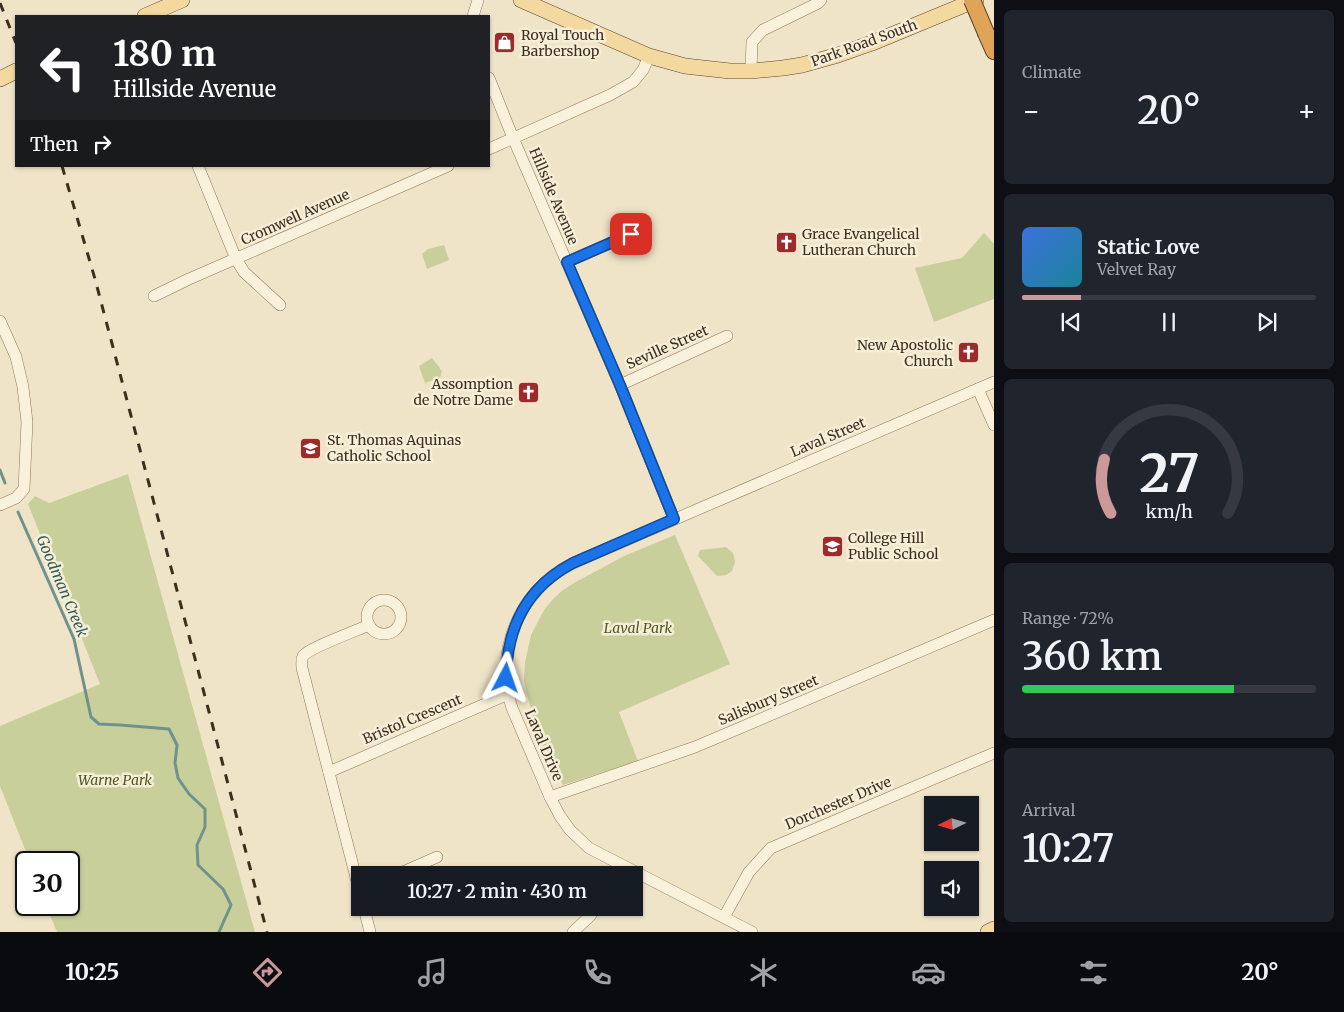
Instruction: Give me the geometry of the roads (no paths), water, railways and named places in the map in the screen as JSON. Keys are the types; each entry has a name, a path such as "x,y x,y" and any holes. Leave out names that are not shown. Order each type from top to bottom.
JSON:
{"highway":[{"path":"972,0 994,51"}],"main road":[{"name":"Park Road South","path":"521,0 544,4 649,56 695,67 730,71 783,68 838,55 976,0"},
{"path":"147,15 176,1"},
{"path":"0,78 15,71"},
{"path":"988,932 994,930"}],"street":[{"path":"473,15 478,0"},
{"path":"751,70 752,42 763,30 821,0"},
{"path":"490,148 633,82 643,70 649,56"},
{"name":"Hillside Avenue","path":"490,80 620,385 674,519"},
{"path":"198,167 236,259 244,272 280,305"},
{"name":"Cromwell Avenue","path":"154,296 446,167"},
{"path":"567,262 631,234"},
{"path":"0,321 16,357 23,387 27,422 24,490 16,498 0,505"},
{"name":"Seville Street","path":"620,385 727,336"},
{"name":"Laval Street","path":"674,519 994,382"},
{"path":"978,389 994,425"},
{"name":"Laval Drive","path":"614,866 580,841 560,816 550,797 512,708 508,694 506,672 508,648 524,606 533,594 551,577 562,569 674,519"},
{"name":"Salisbury Street","path":"550,797 695,747 994,620"},
{"path":"353,866 301,662 303,656 315,648 369,625"},
{"name":"Bristol Crescent","path":"329,772 508,694"},
{"name":"Dorchester Drive","path":"724,917 749,872 771,848 994,752"},
{"path":"416,866 437,857"},
{"name":"Laval Drive","path":"643,881 724,917 752,932"},
{"path":"366,916 370,932"},
{"path":"573,932 590,916"}],"waterway":[{"name":"Goodman Creek","path":"0,470 5,483"},
{"name":"Goodman Creek","path":"18,512 74,639 91,717 99,724 169,729 177,745 175,763 178,778 189,794 205,809 205,827 197,845 198,865 223,889 231,905 219,932"}],"railway":[{"path":"0,3 15,40"},
{"path":"62,167 95,279 267,932"}],"place":[{"name":"Royal Touch Barbershop","path":"505,43"},
{"name":"Grace Evangelical Lutheran Church","path":"786,242"},
{"name":"New Apostolic Church","path":"969,353"},
{"name":"Assomption de Notre Dame","path":"529,392"},
{"name":"St. Thomas Aquinas Catholic School","path":"311,448"},
{"name":"College Hill Public School","path":"832,546"}],"park label":[{"name":"Laval Park","path":"638,628"},
{"name":"Warne Park","path":"115,780"}]}
